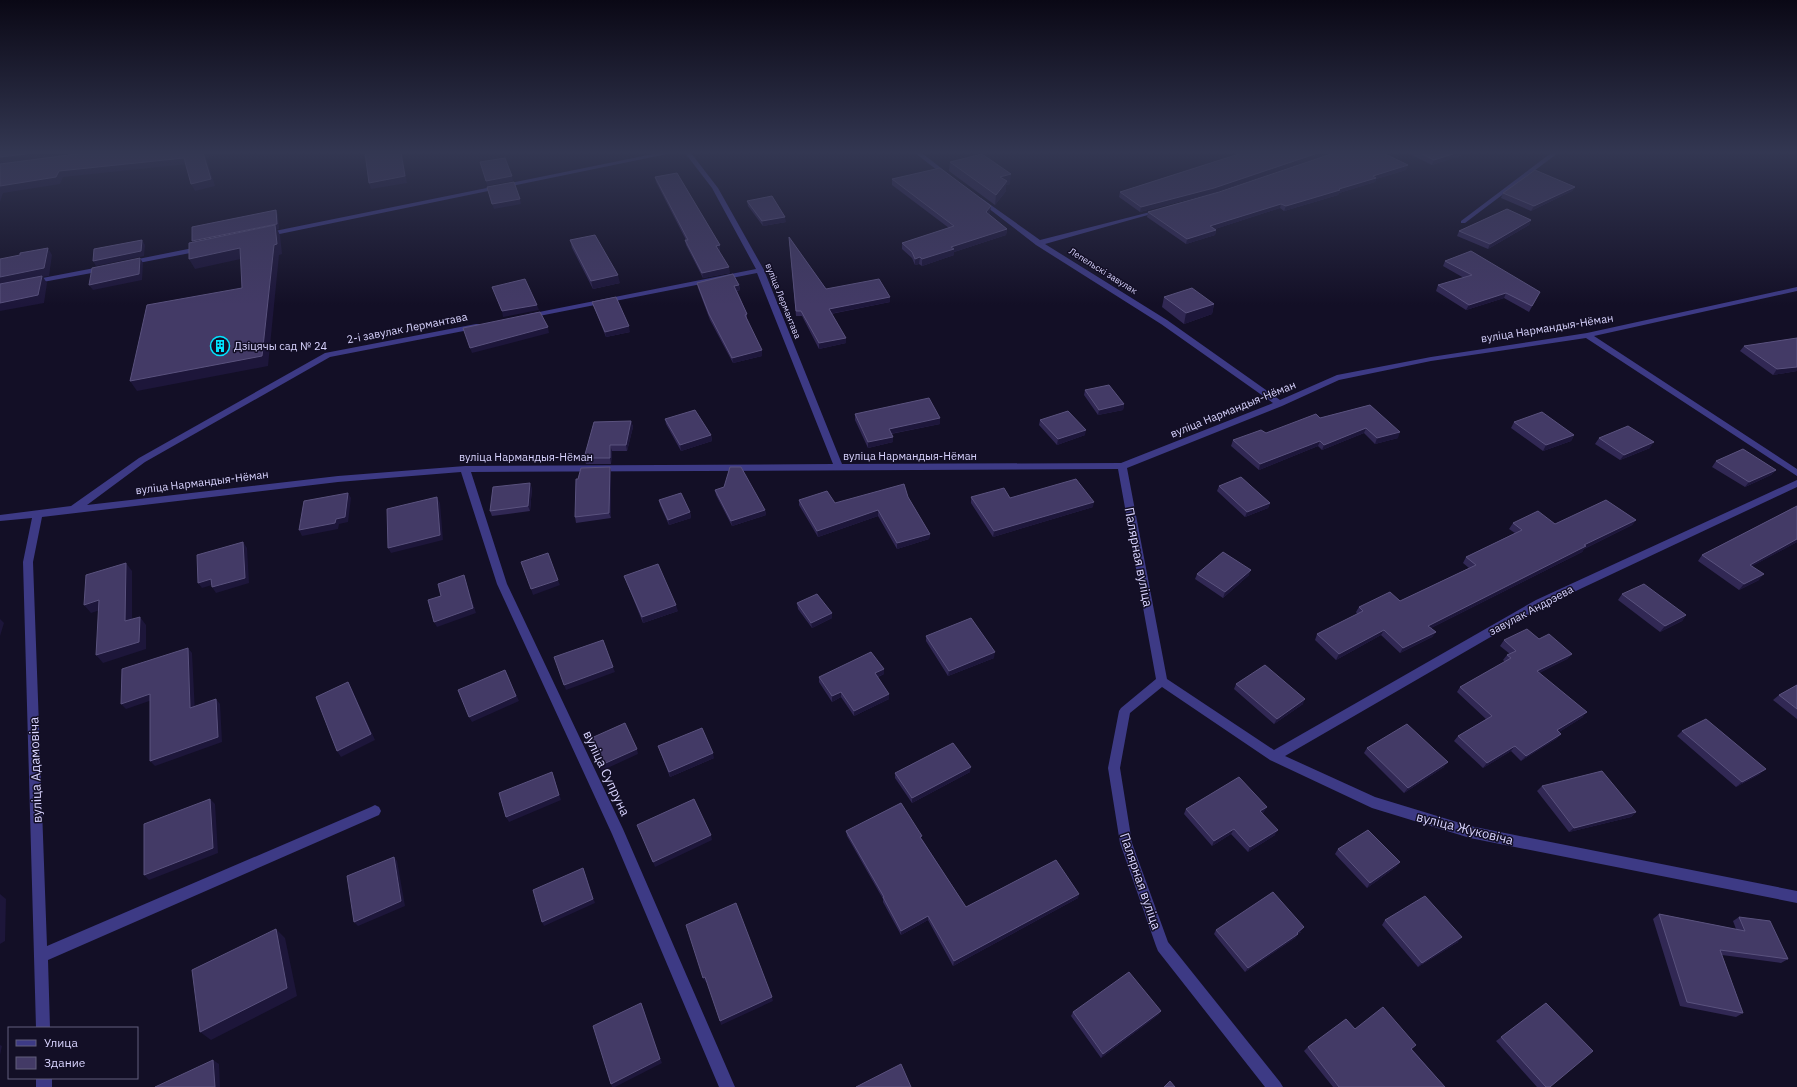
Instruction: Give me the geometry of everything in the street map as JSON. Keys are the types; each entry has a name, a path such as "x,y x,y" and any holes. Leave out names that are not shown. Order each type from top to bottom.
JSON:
{"street":[{"path":"257,237 420,204"},
{"name":"вуліца Лермантава","path":"724,204 760,270 839,468"},
{"name":"Лепельскі завулак","path":"986,204 1039,243 1164,322 1279,404"},
{"path":"1463,222 1487,204"},
{"path":"1039,243 1169,208"},
{"path":"117,265 210,246"},
{"path":"23,284 109,267"},
{"path":"521,317 760,270"},
{"name":"вуліца Нармандыя-Нёман","path":"0,518 330,480 465,469 1122,466 1279,404 1337,378 1431,358 1587,335 1797,289"},
{"name":"2-і завулак Лермантава","path":"73,510 142,460 328,355 482,325"},
{"path":"1587,335 1797,473"},
{"name":"Палярная вуліца","path":"1122,466 1162,681 1125,711 1114,768 1126,843 1163,946 1275,1087"},
{"name":"вуліца Супруна","path":"465,469 502,584 618,833 727,1087"},
{"name":"завулак Андрэева","path":"1274,756 1540,603 1797,484"},
{"name":"вуліца Адамовіча","path":"38,514 28,562 43,1027"},
{"name":"вуліца Жуковіча","path":"1162,681 1274,756 1372,802 1470,832 1797,897"},
{"path":"40,956 376,811"}],"building":[{"path":"669,204 695,204 720,245 716,246 729,267 702,273 685,240 688,240"},
{"path":"749,204 777,204 785,217 762,221"},
{"path":"925,204 988,204 991,206 986,212 1007,229 951,247 954,249 922,259 920,257 915,259 912,252 902,243 954,226"},
{"path":"1136,204 1154,204 1141,207"},
{"path":"1177,204 1294,204 1286,206 1281,204 1210,226 1216,230 1187,239 1148,212"},
{"path":"1529,204 1539,204 1534,206"},
{"path":"1507,209 1531,220 1490,244 1459,231"},
{"path":"276,210 277,224 192,241 192,227"},
{"path":"275,225 277,244 274,245 262,356 130,381 147,305 242,288 240,248 189,259 189,243"},
{"path":"595,235 618,275 591,281 570,240"},
{"path":"789,237 826,289 879,279 890,297 829,309 846,338 819,343 801,311 796,311"},
{"path":"142,240 141,251 93,261 94,249"},
{"path":"48,248 44,268 0,277 0,259 20,255 20,253"},
{"path":"1471,251 1540,292 1532,306 1506,293 1469,305 1438,285 1472,275 1445,261"},
{"path":"140,258 139,274 89,285 92,268"},
{"path":"733,274 739,285 734,286 747,314 745,315 762,350 732,358 709,314 697,283"},
{"path":"42,276 38,295 0,303 0,284"},
{"path":"525,279 537,305 502,311 492,287"},
{"path":"1192,288 1214,304 1186,313 1164,297"},
{"path":"616,297 629,326 605,332 592,302"},
{"path":"540,312 548,327 470,348 463,328"},
{"path":"1797,338 1797,367 1777,369 1744,346"},
{"path":"1109,385 1124,404 1099,410 1085,390"},
{"path":"929,398 940,418 889,429 893,437 868,442 855,414"},
{"path":"1370,405 1400,432 1377,438 1366,428 1324,445 1320,441 1260,464 1233,440 1261,430 1266,433 1316,414 1320,418"},
{"path":"695,410 711,435 680,445 665,419"},
{"path":"1068,411 1086,430 1058,439 1040,420"},
{"path":"1542,412 1574,435 1546,445 1514,422"},
{"path":"631,421 626,445 610,445 610,458 584,458 594,422"},
{"path":"1628,426 1654,442 1624,455 1599,438"},
{"path":"1743,449 1776,470 1749,482 1716,461"},
{"path":"610,467 609,513 575,517 576,479 578,479 581,468"},
{"path":"730,467 741,467 765,510 731,521 715,490 724,487"},
{"path":"1241,477 1270,503 1247,512 1219,486"},
{"path":"1076,479 1094,502 994,531 971,497 1004,488 1010,498"},
{"path":"530,483 528,506 490,511 493,487"},
{"path":"904,484 908,497 930,534 897,543 878,510 817,531 799,500 827,491 835,503"},
{"path":"348,493 345,517 336,519 335,523 299,530 304,501"},
{"path":"681,493 690,512 668,520 659,500"},
{"path":"437,497 440,535 388,548 387,509"},
{"path":"1606,500 1636,520 1584,545 1586,546 1428,626 1436,632 1403,648 1384,630 1339,654 1317,634 1363,611 1359,607 1390,592 1400,601 1476,565 1466,557 1522,530 1513,523 1538,511 1555,524"},
{"path":"1797,506 1797,539 1750,565 1764,574 1744,584 1702,555"},
{"path":"243,542 245,578 212,587 211,579 198,583 197,555"},
{"path":"1223,552 1251,570 1225,592 1197,574"},
{"path":"548,553 558,580 531,589 521,562"},
{"path":"126,563 125,621 140,617 139,642 96,655 99,600 84,605 86,575"},
{"path":"658,564 676,605 642,617 624,576"},
{"path":"464,575 473,608 434,622 428,600 441,596 438,584"},
{"path":"1644,584 1686,615 1665,626 1622,594"},
{"path":"817,594 832,613 811,623 797,603"},
{"path":"971,618 995,652 949,671 926,636"},
{"path":"1527,629 1539,639 1549,634 1572,654 1537,671 1587,712 1557,730 1561,734 1526,756 1515,746 1487,763 1458,736 1492,716 1460,687 1511,658 1507,655 1516,651 1504,640"},
{"path":"603,640 613,667 564,685 554,657"},
{"path":"188,648 190,708 216,699 218,737 150,761 150,694 121,704 122,669"},
{"path":"871,652 884,669 875,673 889,694 854,711 841,692 832,696 819,677"},
{"path":"1265,665 1305,699 1277,719 1236,684"},
{"path":"505,670 516,696 469,717 458,690"},
{"path":"348,682 371,734 337,751 316,697"},
{"path":"1797,685 1797,709 1779,695"},
{"path":"1706,719 1766,769 1742,782 1682,731"},
{"path":"625,723 637,749 599,766 587,740"},
{"path":"1407,724 1448,762 1408,788 1367,748"},
{"path":"702,728 713,753 669,772 658,746"},
{"path":"953,743 971,767 912,798 895,773"},
{"path":"1602,771 1636,812 1574,828 1542,786"},
{"path":"552,772 559,795 506,817 499,793"},
{"path":"1239,777 1267,807 1260,811 1278,830 1250,847 1234,829 1214,841 1186,809"},
{"path":"210,799 213,848 144,875 144,824"},
{"path":"694,799 711,835 653,862 637,825"},
{"path":"901,803 922,836 920,837 966,907 1056,860 1079,894 954,961 928,916 901,931 884,897 846,831"},
{"path":"1368,830 1400,862 1370,883 1338,849"},
{"path":"394,857 401,901 354,922 347,876"},
{"path":"583,868 593,899 542,922 533,890"},
{"path":"1273,892 1304,927 1297,933 1298,934 1248,968 1216,930"},
{"path":"1425,896 1462,937 1422,963 1385,920"},
{"path":"736,903 772,997 720,1021 705,977 703,978 686,925"},
{"path":"1659,914 1745,931 1739,917 1770,921 1788,959 1720,950 1743,1013 1687,1002"},
{"path":"276,929 287,988 200,1032 192,970"},
{"path":"1129,972 1161,1011 1103,1054 1073,1012"},
{"path":"641,1003 660,1059 611,1084 593,1026"},
{"path":"1546,1003 1593,1051 1550,1087 1546,1087 1501,1037"},
{"path":"1383,1007 1416,1045 1411,1049 1445,1087 1339,1087 1308,1047 1346,1019 1355,1029"},
{"path":"213,1060 215,1087 155,1087"},
{"path":"901,1064 911,1087 856,1087"},
{"path":"1170,1081 1175,1087 1164,1087"}],"place":[{"name":"Дзіцячы сад № 24","path":"220,346"}]}
